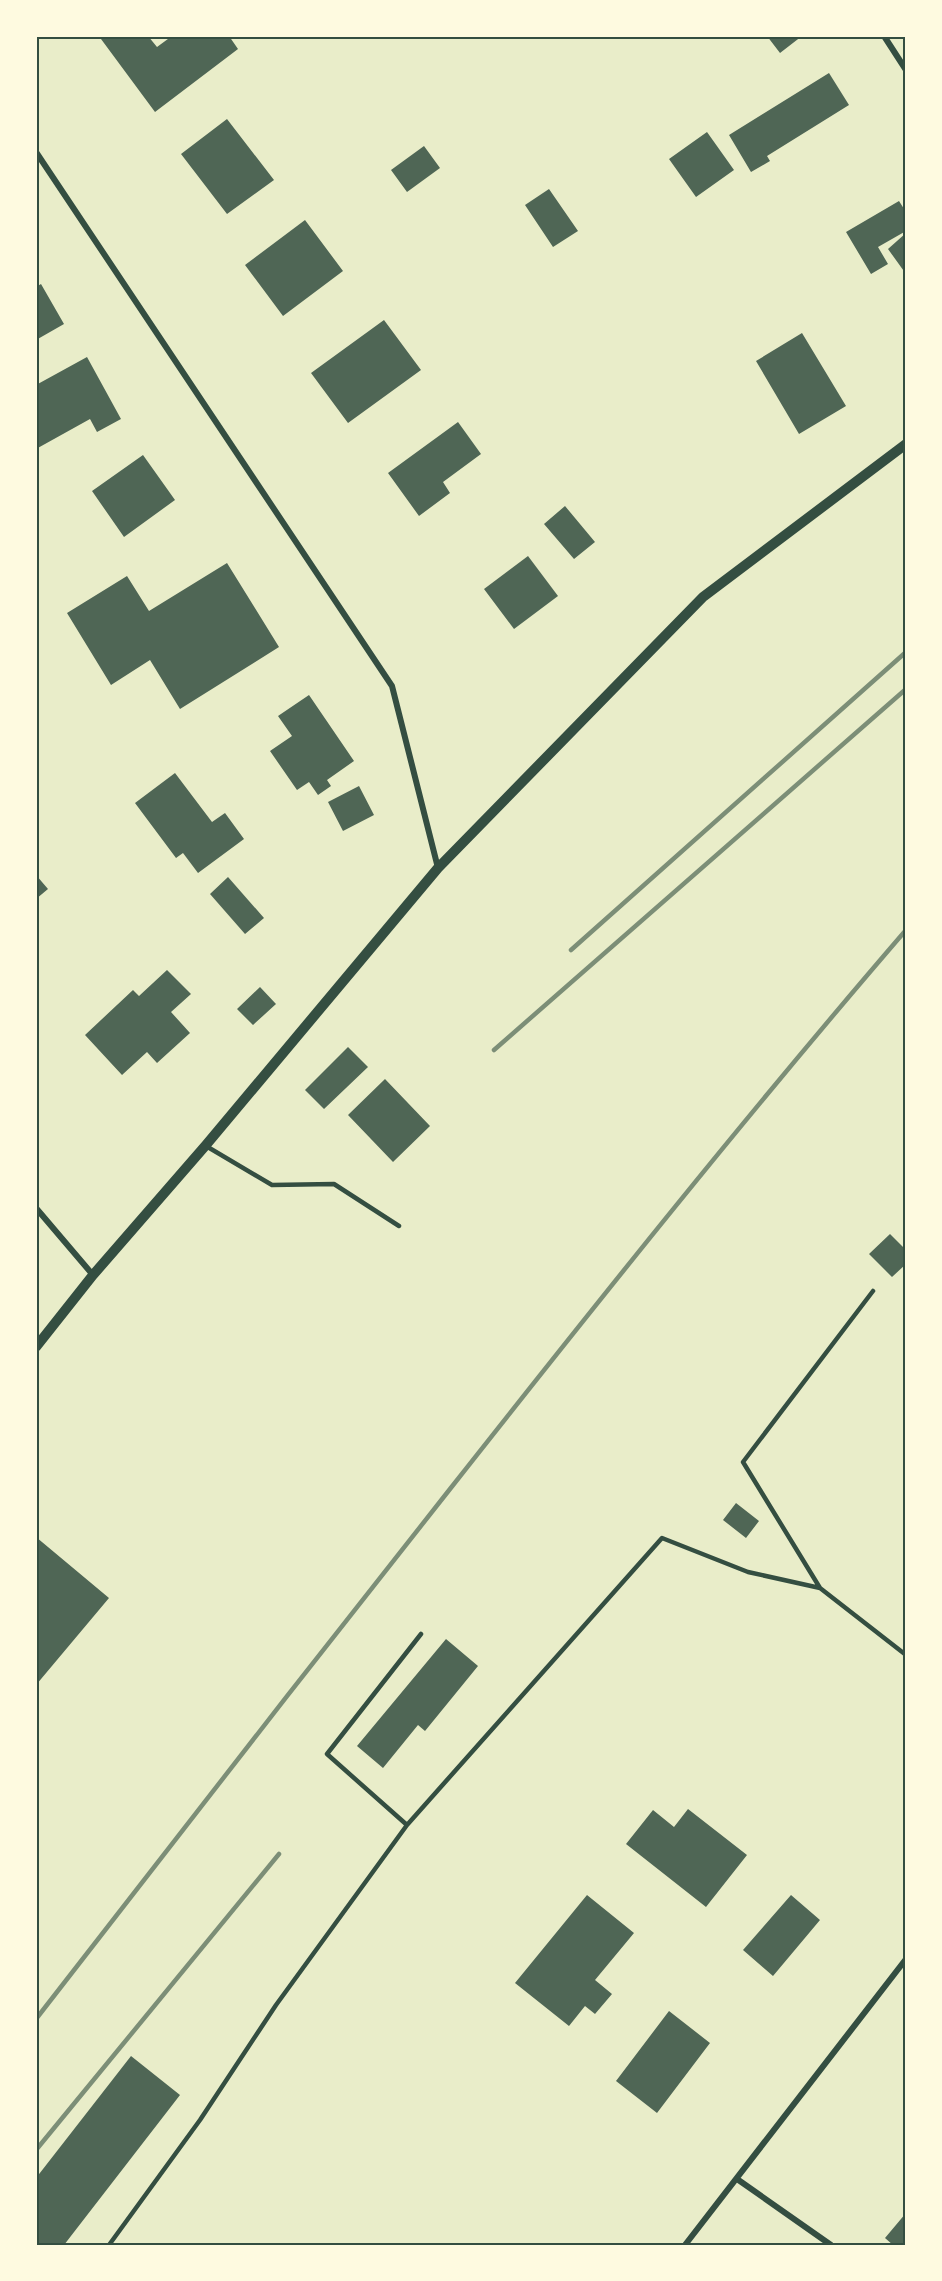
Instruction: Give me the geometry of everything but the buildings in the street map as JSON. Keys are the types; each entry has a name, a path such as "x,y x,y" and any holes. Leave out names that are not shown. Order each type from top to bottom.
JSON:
{"street":[{"path":"884,36 906,70"},
{"path":"36,152 392,686 438,868"},
{"path":"36,1347 93,1275 206,1145 438,868 703,597 906,444"},
{"path":"36,1209 93,1275"},
{"path":"685,2245 906,1959"},
{"path":"737,2179 831,2245"}],"lane":[{"path":"206,1145 272,1185 334,1184 399,1226"},
{"path":"873,1291 743,1462 820,1588 906,1655"},
{"path":"109,2245 200,2120 276,2005 407,1825 662,1538 748,1572 820,1588"},
{"path":"407,1825 327,1754 421,1634"}],"railway":[{"path":"571,950 906,652"},
{"path":"494,1050 906,689"},
{"path":"36,2019 562,1348 732,1137 906,930"},
{"path":"36,2150 279,1854"}]}
